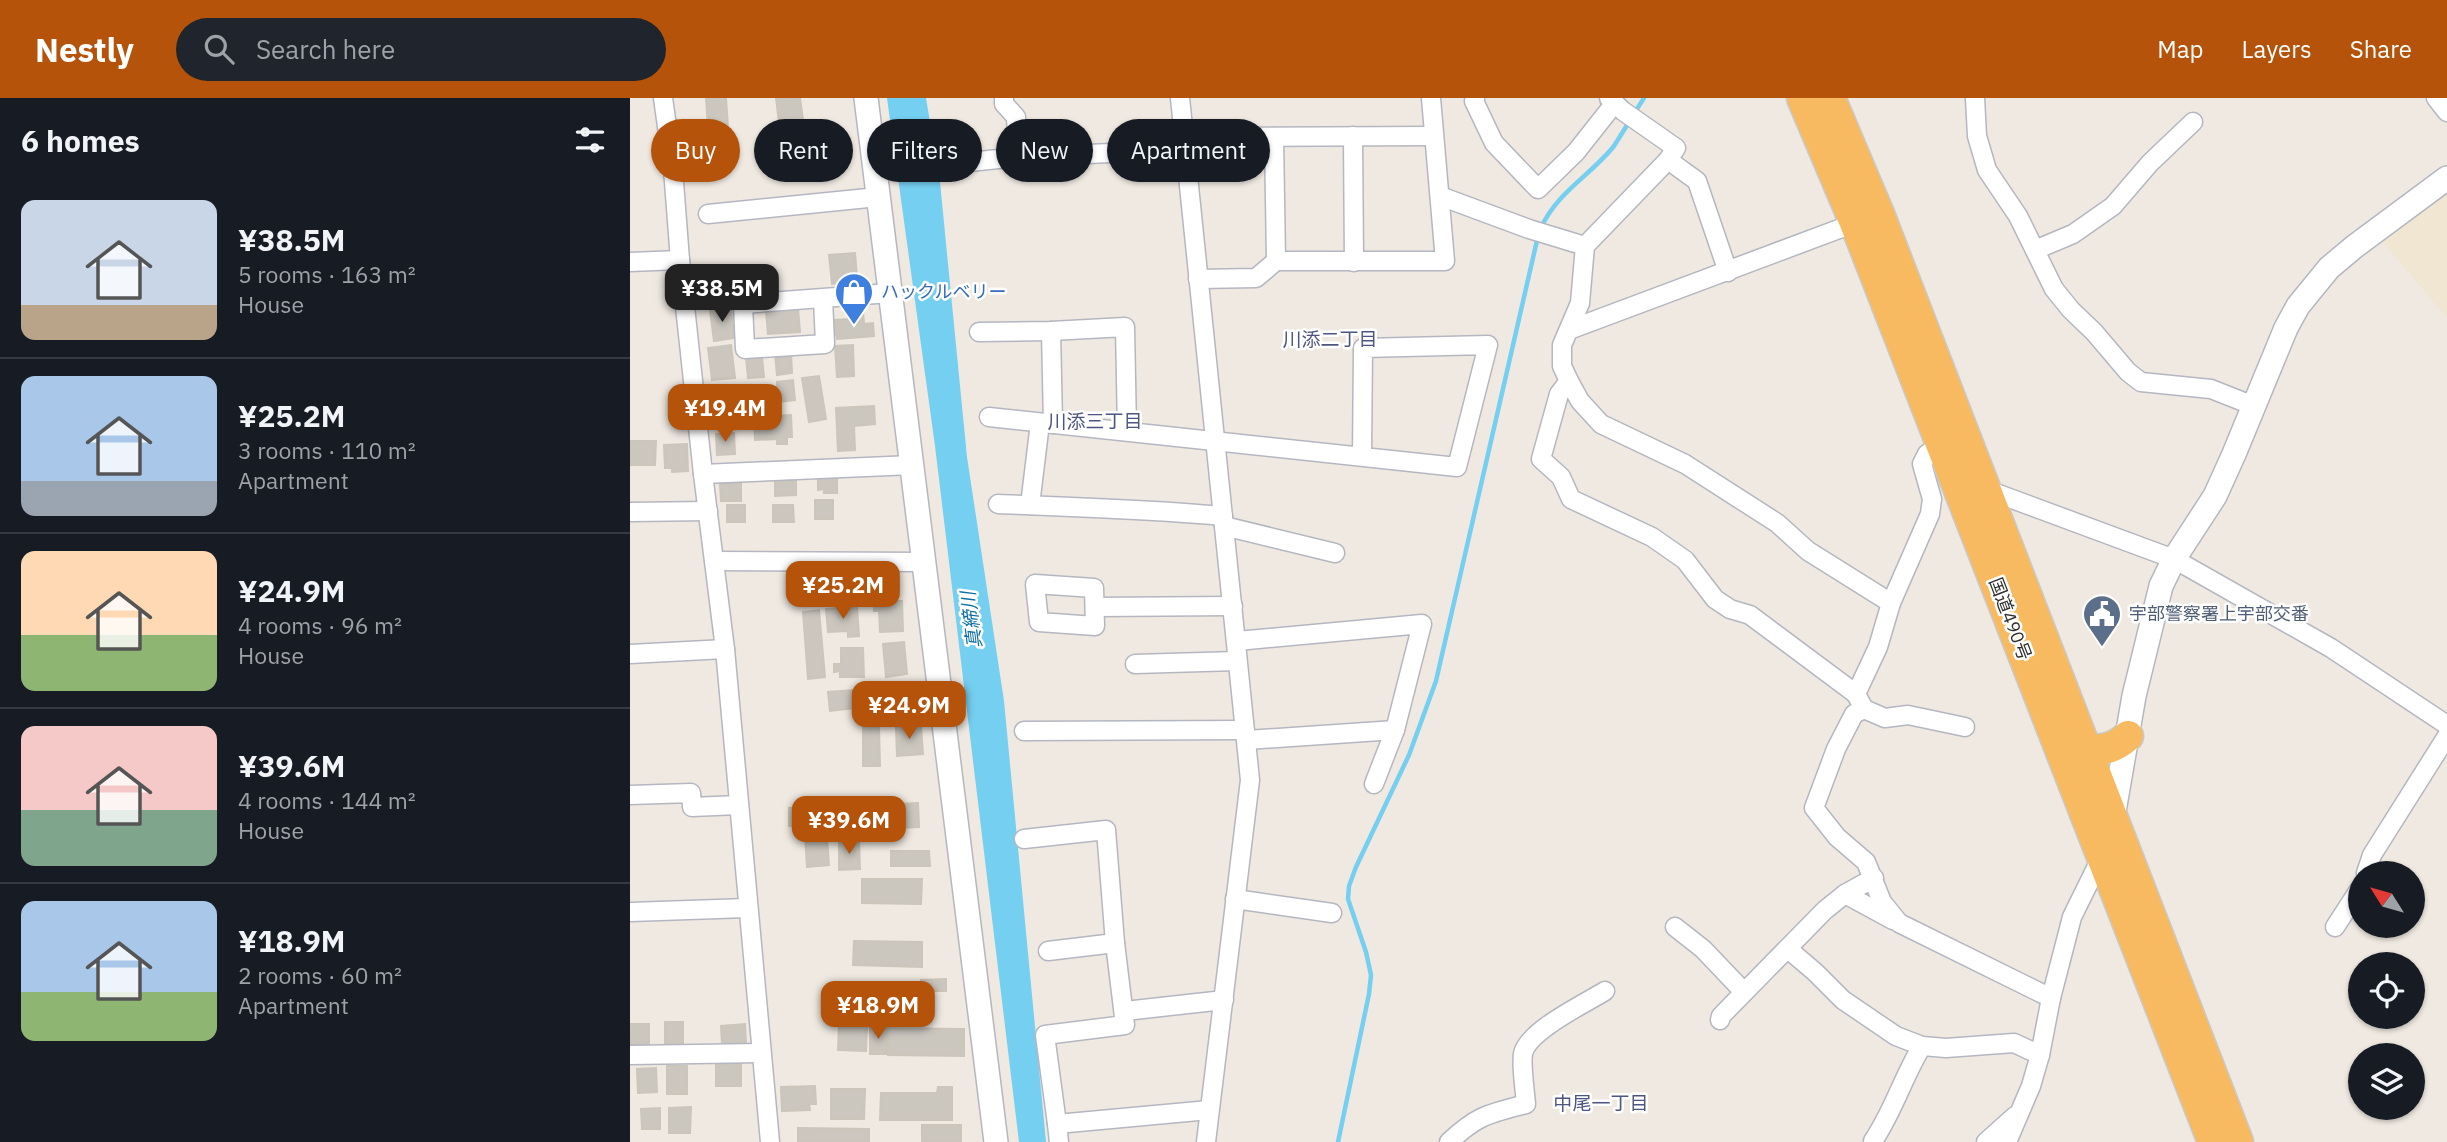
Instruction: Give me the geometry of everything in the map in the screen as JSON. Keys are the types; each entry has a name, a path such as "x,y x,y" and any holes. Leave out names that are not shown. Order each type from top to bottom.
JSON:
{"highway":[{"name":"国道490号","path":"1802,98 1867,218"},
{"name":"国道490号","path":"1830,98 1867,218 1953,438 2102,856 2213,1142"},
{"name":"国道490号","path":"1953,438 1985,489 2238,1142"},
{"path":"2087,749 2103,750 2113,747 2127,736"}],"street":[{"path":"663,98 673,169 703,474 725,649 770,1142"},
{"path":"866,98 996,1142"},
{"path":"1004,98 1004,104 1016,119"},
{"path":"1180,98 1182,119"},
{"path":"1198,279 1256,278 1276,261 1445,261 1431,98"},
{"path":"1475,98 1494,143 1538,189 1620,103 1676,148 1668,160 1585,246 1580,303 1562,345 1562,366 1569,381 1580,401 1601,424 1685,464 1777,523 1808,551 1891,603"},
{"path":"1975,98 1977,136 1987,170 2018,216 2054,289 2128,372 2141,382 2211,389 2254,406"},
{"path":"2436,98 2447,112"},
{"path":"2035,250 2073,233 2113,206 2150,163 2193,122"},
{"path":"1353,136 1354,262"},
{"path":"1270,137 1433,136"},
{"path":"1274,137 1276,261"},
{"path":"1668,160 1697,181 1728,272"},
{"path":"2007,1142 2031,1086 2040,1055 2051,998 2072,917 2102,856 2112,822 2134,696 2161,586 2215,495 2286,328 2311,289 2329,268 2354,247 2447,178"},
{"path":"1188,182 1250,780 1206,1142"},
{"path":"1440,196 1529,229 1585,246"},
{"path":"708,214 878,197"},
{"path":"1569,330 1867,218"},
{"path":"630,262 680,260"},
{"path":"823,298 825,344 745,349 743,304 823,298 890,293"},
{"path":"979,332 1125,327 1127,431"},
{"path":"1030,505 1047,423 1051,331"},
{"path":"989,416 1457,467 1488,345 1363,348 1362,455"},
{"path":"1569,381 1559,394 1541,459 1562,477 1571,499 1652,537 1674,552 1685,560 1715,599 1730,609 1750,615 1885,718 1908,715 1965,727"},
{"path":"1899,923 1882,902 1866,862 1837,836 1814,808 1836,749 1860,701 1891,603 1932,506 1923,459 1953,438"},
{"path":"703,474 912,466"},
{"path":"1985,489 2175,559 2331,648 2447,726"},
{"path":"998,504 1139,509 1223,521 1335,553"},
{"path":"630,512 708,511"},
{"path":"714,561 924,562"},
{"path":"1095,607 1233,606"},
{"path":"1237,641 1422,624 1395,730 1374,784"},
{"path":"630,654 725,649"},
{"path":"1135,664 1237,661"},
{"path":"1024,731 1246,735 1395,730"},
{"path":"2370,861 2447,736"},
{"path":"630,796 691,793 692,807 739,805"},
{"path":"1024,839 1106,830 1125,1025 1045,1035 1058,1133 1209,1110"},
{"path":"1720,1020 1825,910 1845,894 1874,878"},
{"path":"1845,894 2051,998"},
{"path":"1235,899 1332,913"},
{"path":"2335,927 2348,907"},
{"path":"630,912 747,908"},
{"path":"1675,927 1703,949 1744,992"},
{"path":"1048,951 1115,943"},
{"path":"1788,949 1843,1000 1896,1037 1922,1046 1946,1048 2014,1043 2040,1055"},
{"path":"1449,1142 1482,1116 1526,1104 1523,1054 1529,1042 1548,1026 1605,991"},
{"path":"1125,1011 1224,1000"},
{"path":"1873,1141 1883,1126 1907,1070 1922,1046"},
{"path":"630,1055 761,1053"},
{"path":"1986,1142 2018,1114"}],"shaded area":[{"path":"2447,187 2447,318 2379,237"}],"water":[{"path":"887,98 926,98 930,119 890,119"},
{"name":"真締川","path":"899,182 940,182 967,457 1004,701 1046,1142 1019,1142 935,446"}],"building":[{"path":"706,98 726,98 727,119 707,119"},
{"path":"776,98 800,98 803,119 779,119"},
{"path":"855,253 857,277 848,278 848,282 832,284 829,255"},
{"path":"731,307 734,338 714,341 710,310"},
{"path":"798,308 800,332 768,334 766,311"},
{"name":"ハックルベリー","path":"863,311 864,324 873,323 874,336 837,339 836,334 832,334 832,328 836,328 835,320 849,319 849,312"},
{"path":"731,345 735,378 712,380 708,348"},
{"path":"853,345 854,376 837,377 835,346"},
{"path":"791,353 792,373 777,375 775,354"},
{"path":"762,357 764,377 748,378 746,358"},
{"path":"819,376 826,419 809,422 802,378"},
{"path":"793,380 795,400 778,402 777,382"},
{"path":"874,406 875,424 854,426 855,450 838,451 836,408"},
{"path":"791,415 792,437 787,437 787,444 777,444 777,439 755,440 754,417"},
{"path":"734,433 735,454 717,455 716,434"},
{"path":"630,441 656,441 655,465 630,465"},
{"path":"687,444 688,471 672,472 672,468 665,468 664,445"},
{"path":"818,475 837,475 837,493 818,490"},
{"path":"775,478 796,478 796,495 775,496"},
{"path":"741,483 741,501 721,501 720,484"},
{"path":"815,500 833,500 833,519 815,519"},
{"path":"727,505 745,505 745,522 727,522"},
{"path":"773,505 793,505 794,522 773,522"},
{"path":"896,582 896,601 902,601 903,631 880,632 879,611 874,611 873,583"},
{"path":"857,607 859,636 848,637 848,631 828,632 826,609"},
{"path":"819,610 825,677 808,679 803,612"},
{"path":"904,642 907,674 886,677 883,644"},
{"path":"841,648 863,648 864,677 840,677 840,671 834,672 834,664 841,664"},
{"path":"898,685 899,693 905,693 906,709 875,711 874,693 881,692 880,686"},
{"path":"854,690 855,708 830,711 828,692"},
{"path":"921,726 923,754 897,756 896,727"},
{"path":"863,727 879,727 880,766 863,766"},
{"path":"841,803 866,804 865,821 840,820"},
{"path":"918,803 919,827 898,828 898,804"},
{"path":"808,805 833,806 832,823 807,822"},
{"path":"871,806 893,806 893,826 881,826 881,822 871,822"},
{"path":"789,808 803,808 802,826 789,826"},
{"path":"818,834 818,837 827,837 829,865 807,867 805,835"},
{"path":"859,842 860,869 839,870 839,843"},
{"path":"891,851 929,851 930,866 891,866"},
{"path":"862,879 922,879 921,904 862,903"},
{"path":"854,941 922,942 922,967 853,965"},
{"path":"946,979 946,991 921,991 921,980"},
{"path":"665,1022 683,1022 683,1043 665,1043"},
{"path":"630,1024 649,1024 649,1044 631,1045"},
{"path":"745,1024 746,1043 722,1044 721,1026"},
{"path":"839,1025 867,1026 866,1051 838,1050"},
{"path":"870,1028 887,1028 886,1054 870,1054"},
{"path":"888,1028 964,1029 964,1056 888,1055"},
{"path":"716,1064 741,1064 741,1086 716,1086"},
{"path":"667,1066 687,1066 687,1094 667,1094"},
{"path":"656,1068 657,1092 638,1093 637,1069"},
{"path":"815,1086 816,1104 809,1104 810,1110 782,1111 781,1087"},
{"path":"938,1087 952,1087 952,1120 880,1120 881,1093 937,1093"},
{"path":"831,1089 865,1089 864,1119 831,1119"},
{"path":"691,1107 690,1133 669,1133 669,1108"},
{"path":"660,1108 660,1129 642,1129 641,1109"},
{"path":"922,1125 961,1125 961,1142 922,1142"},
{"path":"798,1128 869,1129 869,1142 798,1142"}],"waterway":[{"path":"1633,115 1644,98"},
{"path":"1541,228 1555,204 1605,156 1629,122"},
{"path":"1338,1142 1371,975 1348,899 1349,886 1409,755 1436,681 1538,236"}],"place":[{"name":"ハックルベリー","path":"854,326"},
{"name":"宇部警察署上宇部交番","path":"2102,648"}],"district":[{"name":"川添二丁目","path":"1330,339"},
{"name":"川添三丁目","path":"1095,421"},
{"name":"中尾一丁目","path":"1601,1103"}]}
